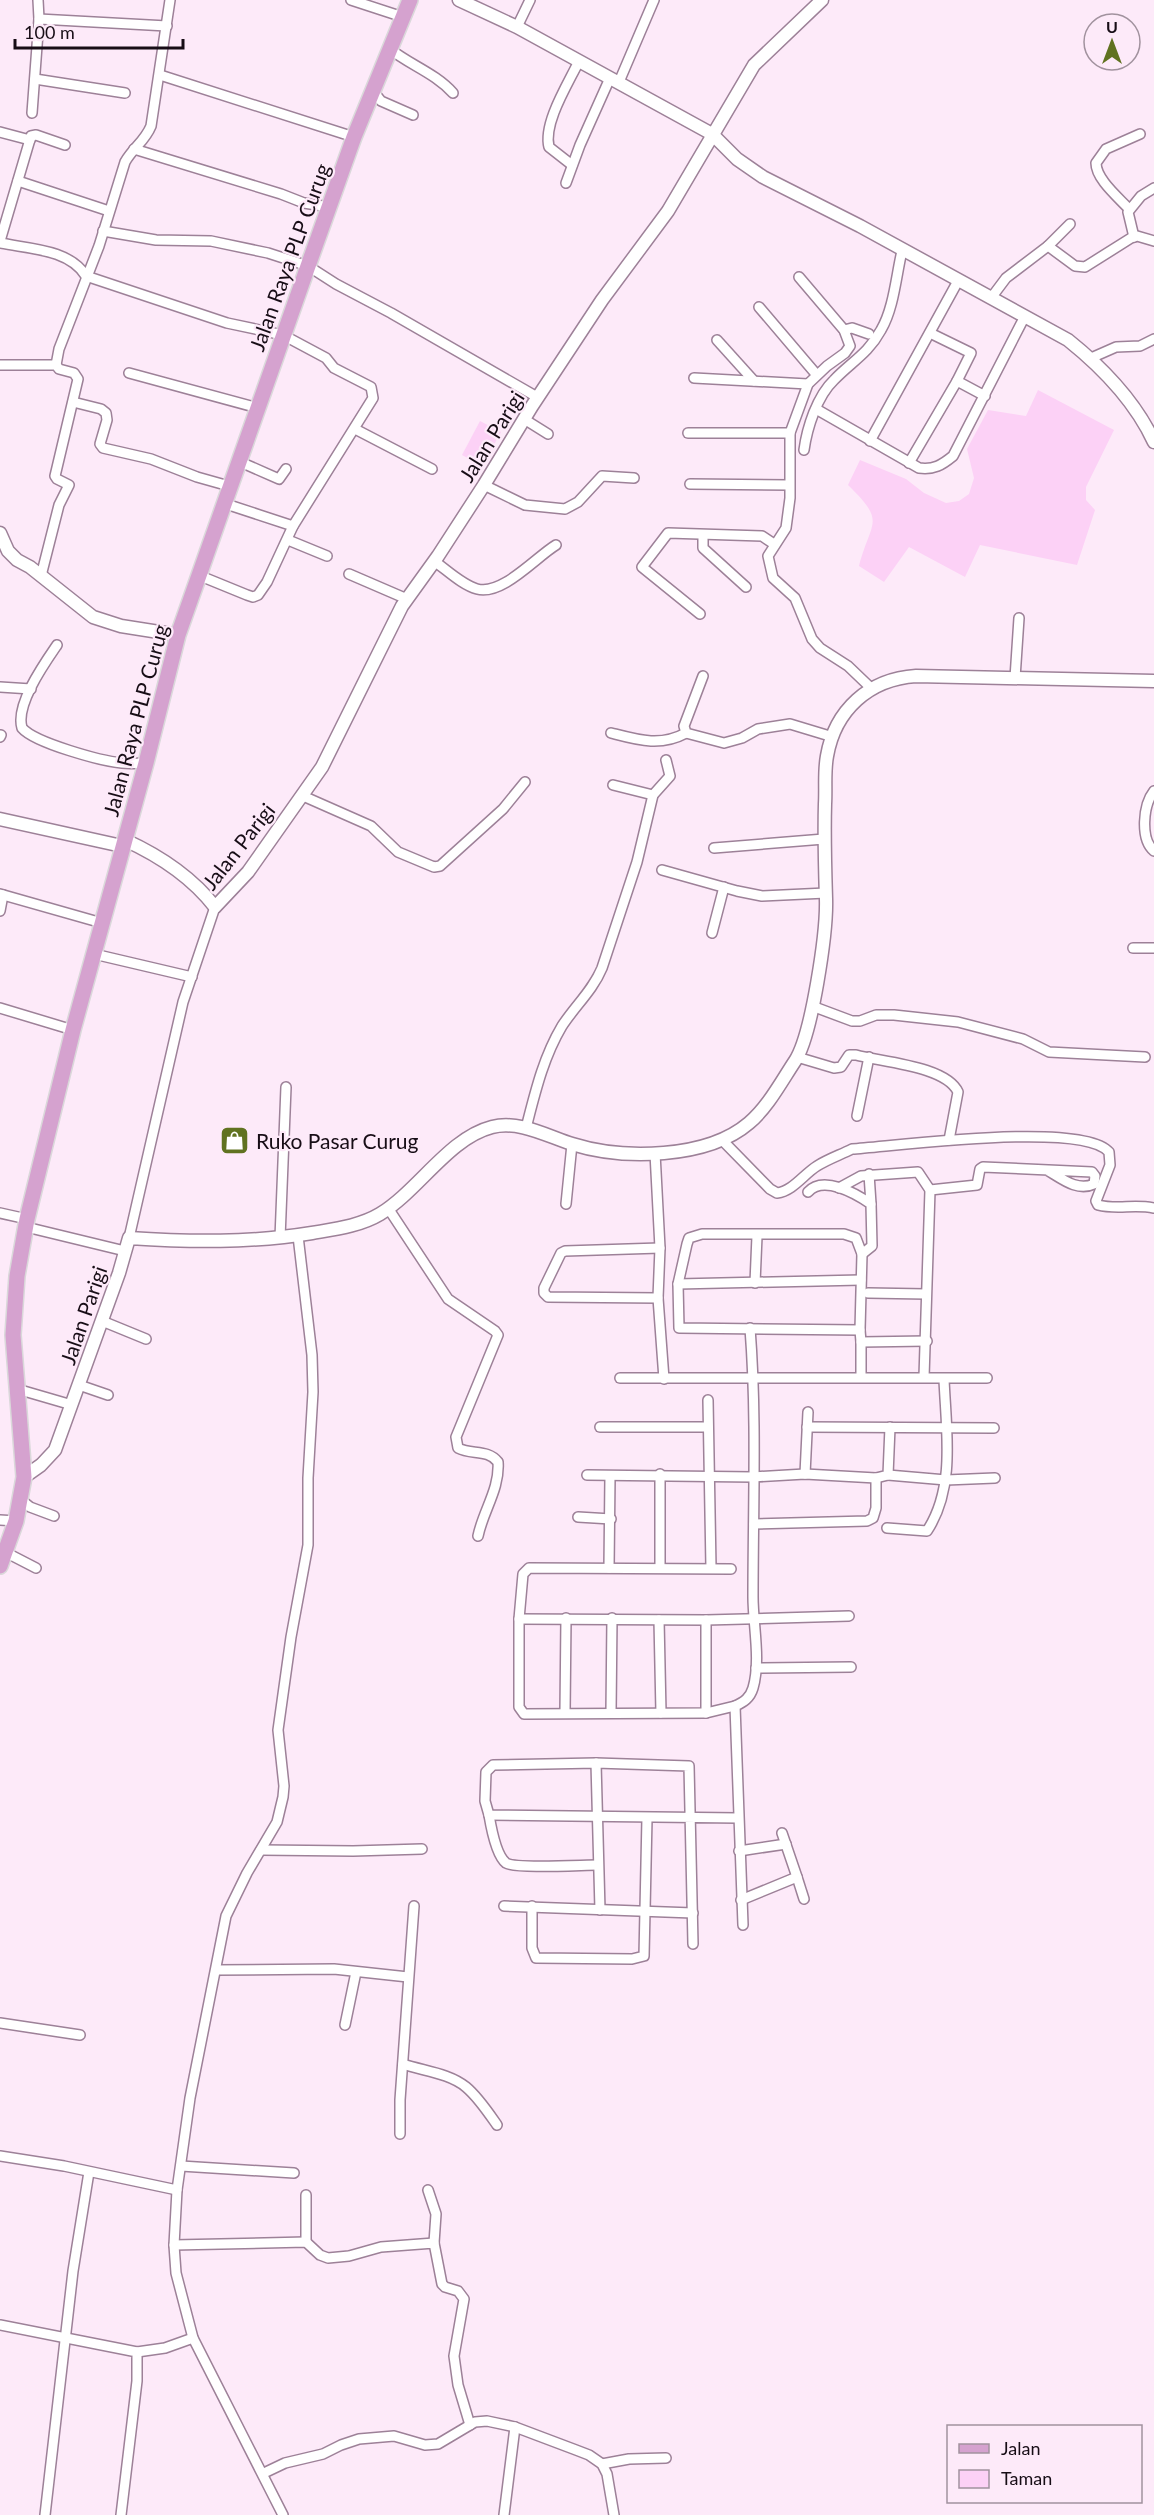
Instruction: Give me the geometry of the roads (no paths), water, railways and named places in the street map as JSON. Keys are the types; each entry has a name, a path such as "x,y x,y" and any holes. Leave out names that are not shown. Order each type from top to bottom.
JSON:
{"main road":[{"name":"Jalan Raya PLP Curug","path":"2,1559 8,1521 20,1499 24,1477 17,1389 7,1335 27,1223 73,1030 146,763 178,635 354,138 410,0"}],"street":[{"path":"32,112 39,19 38,0"},
{"path":"56,365 59,349 103,231 125,162 134,149 147,137 151,126 170,0"},
{"path":"351,0 403,17"},
{"path":"459,0 517,27 711,134 737,159 763,177 860,226 1068,340 1091,358 1117,386 1154,442"},
{"path":"517,27 530,0"},
{"path":"566,183 654,0"},
{"name":"Jalan Parigi","path":"24,1477 41,1465 55,1450 102,1321 129,1238 173,1045 215,907 248,872 303,796 333,747 389,628 602,300 689,179 711,134 754,65 822,0"},
{"path":"39,19 167,26"},
{"path":"390,50 407,63 432,75 453,93"},
{"path":"573,165 549,147 547,132 579,61"},
{"path":"160,75 354,138"},
{"path":"35,79 125,93"},
{"path":"373,91 381,101 413,115"},
{"path":"0,132 30,140"},
{"path":"1129,209 1103,180 1096,169 1096,163 1106,149 1140,134"},
{"path":"65,145 36,135 31,136 0,242 67,258 79,265 86,276 227,323 283,335 326,358 334,368 371,387 373,398 293,526 267,582 256,597 198,575"},
{"path":"134,149 304,203 329,207"},
{"path":"18,181 109,211"},
{"path":"1134,237 1127,214 1129,209 1141,196 1154,188"},
{"path":"991,298 1006,278 1048,246 1070,224"},
{"path":"103,231 143,239 211,241 268,253 308,266 537,398"},
{"path":"1048,246 1075,266 1085,267 1134,237 1154,241"},
{"path":"804,450 807,428 833,380 865,353 882,329 889,314 902,251"},
{"path":"799,277 843,330 850,346 845,353 808,384 790,433 786,528 768,556 773,578 795,598 812,639 820,648 848,666 872,689"},
{"path":"870,441 958,281"},
{"path":"759,307 816,375"},
{"path":"816,409 919,468 929,469 940,466 953,456 1025,316"},
{"path":"843,330 852,328 869,334"},
{"path":"909,463 971,353 930,333"},
{"path":"1091,358 1116,347 1140,346 1154,339"},
{"path":"717,340 754,381"},
{"path":"0,365 56,365 60,369 75,373 77,377 55,476 69,485 59,506 41,576"},
{"path":"129,373 258,408"},
{"path":"694,378 808,384"},
{"path":"957,381 985,396"},
{"path":"73,402 101,409 106,413 107,420 100,443 103,448 116,453 136,454 197,477 229,486"},
{"path":"524,419 548,434"},
{"path":"355,429 432,469"},
{"path":"688,433 790,433"},
{"path":"238,461 279,479 286,469"},
{"path":"484,485 525,505 566,509 578,502 602,476 634,478"},
{"path":"690,484 789,485"},
{"path":"223,503 293,526"},
{"path":"0,533 8,551 17,560 93,617 121,626 178,635"},
{"path":"700,614 642,567 668,533 762,536 774,544"},
{"path":"703,534 703,548 746,586"},
{"path":"288,540 327,556"},
{"path":"434,561 470,586 486,590 509,580 556,544"},
{"path":"349,574 407,599"},
{"path":"1015,678 1019,618"},
{"path":"57,645 31,689 21,713 20,721 26,733 80,753 121,763 146,763"},
{"path":"129,1238 212,1242 280,1239 356,1224 388,1208 405,1196 470,1137 494,1126 526,1128 592,1149 655,1153 694,1148 723,1141 752,1120 797,1057 812,1006 824,932 825,770 833,737 851,703 872,689 895,679 916,675 1154,681"},
{"path":"686,733 684,726 703,676"},
{"path":"0,687 31,689"},
{"path":"611,733 649,742 669,741 686,733 724,743 742,738 758,729 790,724 833,737"},
{"path":"526,1128 545,1060 562,1027 598,979 603,968 638,862 653,795 670,776 666,760"},
{"path":"303,796 371,826 398,852 434,867 440,866 503,808 525,782"},
{"path":"613,785 653,795"},
{"path":"1154,791 1148,801 1145,822 1148,844 1154,851"},
{"name":"Jalan Parigi","path":"0,819 124,843 169,863 191,881 215,907"},
{"path":"714,848 824,839"},
{"path":"662,870 762,896 826,893"},
{"path":"712,933 724,887"},
{"path":"0,911 2,894 102,923"},
{"path":"1133,948 1154,948"},
{"path":"94,954 192,977"},
{"path":"812,1006 852,1021 860,1021 876,1015 894,1015 958,1022 1023,1039 1049,1052 1145,1057"},
{"path":"0,1008 73,1030"},
{"path":"797,1057 834,1068 841,1067 851,1054 869,1057 901,1064 939,1076 952,1083 958,1094 949,1140"},
{"path":"857,1116 869,1057"},
{"path":"280,1239 286,1087"},
{"path":"723,1141 770,1189 777,1193 788,1189 815,1167 832,1157 852,1149 1024,1136 1095,1142 1109,1152 1110,1165 1096,1201 1098,1205 1119,1207 1136,1204 1154,1208"},
{"path":"566,1204 572,1144"},
{"path":"655,1153 660,1248 658,1298 664,1379"},
{"path":"930,1190 977,1185 982,1167 1047,1170"},
{"path":"838,1188 869,1174 893,1175 918,1172 930,1190 926,1294 927,1341 924,1377"},
{"path":"862,1254 872,1245 869,1174"},
{"path":"808,1192 819,1184 838,1188 861,1197 871,1204"},
{"path":"388,1208 448,1299 498,1335 456,1437 458,1448 488,1454 498,1462 494,1492 477,1536"},
{"path":"0,1213 125,1251"},
{"path":"860,1330 680,1328 678,1284 690,1238 702,1234 850,1235 856,1238 862,1254 861,1377"},
{"path":"283,2515 264,2473 193,2338 176,2273 174,2245 177,2190 190,2098 226,1916 247,1873 277,1822 284,1786 278,1730 291,1637 308,1545 308,1478 314,1392 298,1236"},
{"path":"755,1283 757,1236"},
{"path":"658,1298 548,1297 544,1288 561,1253 565,1251 660,1248"},
{"path":"678,1284 861,1280"},
{"path":"868,1293 926,1294"},
{"path":"102,1321 146,1339"},
{"path":"731,1569 529,1568 525,1570 519,1619 520,1711 524,1714 706,1713 735,1706 749,1697 754,1686 756,1668 753,1619 754,1378 750,1328"},
{"path":"861,1342 927,1341"},
{"path":"620,1378 987,1378"},
{"path":"887,1528 927,1531 941,1505 946,1480 944,1379"},
{"path":"79,1385 108,1395"},
{"path":"17,1389 72,1405"},
{"path":"708,1400 711,1568"},
{"path":"805,1474 808,1412"},
{"path":"600,1427 708,1427"},
{"path":"807,1427 994,1428"},
{"path":"888,1476 890,1427"},
{"path":"660,1474 660,1568"},
{"path":"587,1475 660,1474 753,1477 805,1474 946,1480 995,1478"},
{"path":"609,1568 610,1476"},
{"path":"754,1524 867,1521 873,1518 876,1508 876,1478"},
{"path":"20,1499 30,1507 54,1516"},
{"path":"578,1516 611,1519"},
{"path":"2,1559 36,1568"},
{"path":"519,1619 706,1620 849,1616"},
{"path":"565,1712 566,1618"},
{"path":"611,1712 612,1618"},
{"path":"659,1620 661,1713"},
{"path":"706,1620 706,1713"},
{"path":"756,1668 851,1667"},
{"path":"735,1706 743,1925"},
{"path":"596,1763 600,1910"},
{"path":"598,1866 523,1867 508,1864 503,1860 489,1815 485,1793 486,1772 489,1767 494,1765 596,1763 687,1765 690,1770 693,1944"},
{"path":"489,1815 738,1818"},
{"path":"532,1906 532,1948 536,1958 640,1958 645,1953 647,1818"},
{"path":"782,1833 804,1899"},
{"path":"739,1851 786,1844"},
{"path":"261,1850 422,1849"},
{"path":"741,1900 797,1877"},
{"path":"400,2134 414,1906"},
{"path":"504,1906 693,1913"},
{"path":"216,1970 278,1968 408,1977"},
{"path":"345,2025 356,1972"},
{"path":"0,2023 80,2035"},
{"path":"403,2064 447,2076 459,2082 468,2089 497,2125"},
{"path":"0,2156 177,2190"},
{"path":"181,2166 294,2173"},
{"path":"45,2515 75,2253 89,2172"},
{"path":"428,2190 436,2214 434,2243 442,2284 445,2288 458,2291 464,2299 454,2356 458,2385 470,2425"},
{"path":"306,2195 306,2242 320,2256 328,2258 349,2256 381,2247 434,2243"},
{"path":"174,2245 306,2242"},
{"path":"0,2325 137,2352 165,2348 193,2338"},
{"path":"121,2515 137,2381 137,2352"},
{"path":"264,2473 285,2463 324,2454 350,2441 394,2436 432,2445 446,2440 470,2425 487,2421 514,2427 589,2455 602,2464 608,2474 614,2515"},
{"path":"504,2515 514,2427"},
{"path":"602,2464 629,2459 666,2457"}],"place":[{"name":"Ruko Pasar Curug","path":"235,1140"}]}
